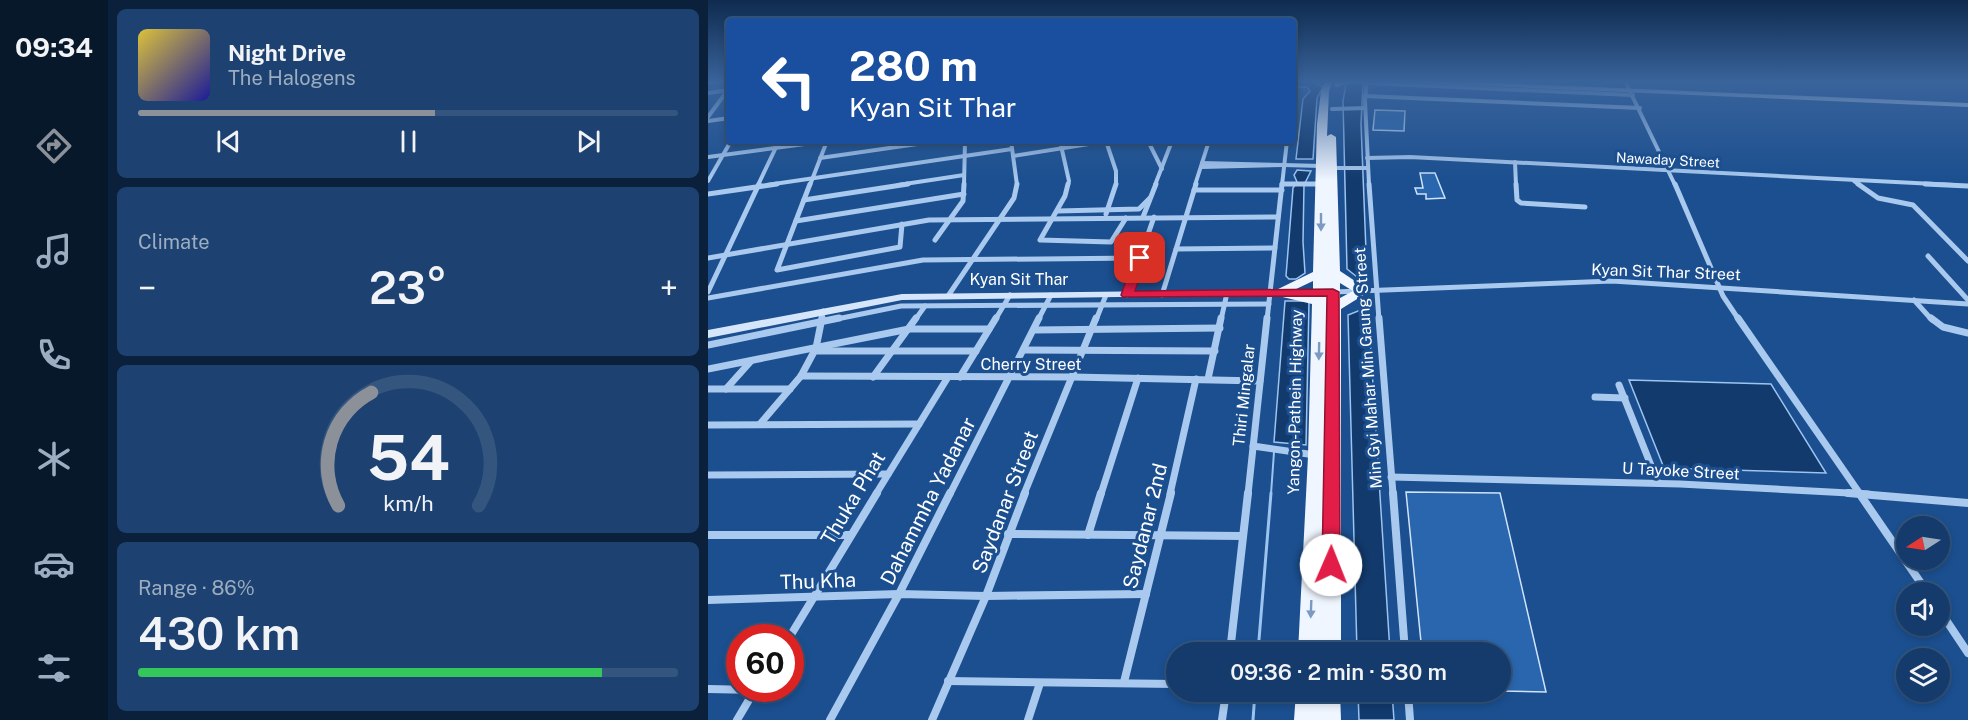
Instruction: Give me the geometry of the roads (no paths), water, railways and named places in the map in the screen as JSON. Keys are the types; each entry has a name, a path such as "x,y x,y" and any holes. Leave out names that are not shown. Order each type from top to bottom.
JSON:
{"main road":[{"name":"Yangon-Pathein Highway","path":"1326,115 1332,167 1321,184 1327,273"},
{"name":"Yangon-Pathein Highway","path":"1309,642 1317,456 1336,115"},
{"path":"1275,292 1327,273 1363,291"},
{"path":"1275,292 1326,299 1363,291"},
{"name":"Yangon-Pathein Highway","path":"1326,299 1330,642"},
{"path":"1306,720 1307,702"},
{"path":"1329,702 1329,720"}],"street":[{"name":"Min Gyi Mahar Min Gaung Street","path":"1364,115 1366,168 1404,642"},
{"path":"1643,115 1719,287 1920,582"},
{"path":"708,120 726,119"},
{"path":"708,181 729,144"},
{"path":"708,292 778,144"},
{"path":"708,158 805,144"},
{"path":"826,144 777,270 900,248 902,224"},
{"path":"820,158 917,144"},
{"path":"935,240 963,201 965,144"},
{"path":"948,296 1014,198 1017,186 1011,144"},
{"path":"1061,144 1069,181 1058,211 1040,238 1042,241 1111,242 1126,218"},
{"path":"1013,156 1087,144"},
{"path":"1105,218 1116,192 1118,175 1107,144"},
{"path":"1150,144 1162,169"},
{"path":"1143,217 1171,144"},
{"path":"1162,295 1207,144"},
{"name":"Thiri Mingalar","path":"1231,642 1269,304 1275,292 1275,248 1287,144"},
{"path":"708,194 1012,149"},
{"name":"Nawaday Street","path":"1367,158 1410,157 1968,186"},
{"path":"1515,162 1517,201 1585,207"},
{"path":"1202,165 1366,168"},
{"path":"804,200 964,175"},
{"path":"1853,180 1878,198 1913,205 1968,261"},
{"path":"1194,190 1321,184"},
{"path":"796,221 964,194"},
{"path":"1058,211 1139,209 1150,198"},
{"path":"1127,295 1154,217"},
{"path":"708,258 929,220 1278,218"},
{"path":"1176,249 1275,248"},
{"path":"1928,256 1968,302"},
{"path":"708,298 923,260 1140,258"},
{"name":"Kyan Sit Thar Street","path":"1363,291 1612,281 1968,302"},
{"name":"Kyan Sit Thar","path":"708,334 822,317 902,297 1104,300 1127,295 1162,295 1226,299 1275,292"},
{"path":"1208,379 1226,299"},
{"path":"1104,300 1226,299 1269,304"},
{"path":"708,345 822,317 901,306 1007,300"},
{"path":"960,377 1007,300"},
{"name":"Dahammha Yadanar","path":"830,720 899,594 1048,300"},
{"name":"Saydanar Street","path":"932,720 986,596 1008,534 1104,300"},
{"path":"1913,300 1934,323 1942,328 1968,333"},
{"path":"873,377 926,306"},
{"path":"760,424 801,376 815,349 822,317"},
{"path":"1034,330 1220,328"},
{"path":"708,369 909,329 989,329"},
{"path":"815,349 976,351"},
{"path":"1024,350 1215,351"},
{"path":"726,388 751,361"},
{"name":"Cherry Street","path":"801,376 1072,377 1260,381"},
{"name":"Thuka Phat","path":"797,624 948,377"},
{"path":"1088,536 1138,378"},
{"name":"Saydanar 2nd","path":"1124,681 1161,536 1196,379"},
{"path":"1619,386 1658,483"},
{"path":"708,389 790,389"},
{"path":"1596,397 1624,398"},
{"path":"709,425 919,424"},
{"path":"1253,446 1317,456"},
{"path":"708,476 888,474"},
{"name":"U Tayoke Street","path":"1391,477 1658,483 1858,492 1968,503"},
{"path":"1008,534 1243,536"},
{"path":"708,535 850,536"},
{"name":"Thu Kha","path":"708,600 899,594 986,596 1146,594"},
{"path":"1950,626 1968,653"},
{"path":"948,681 1040,684 1124,681 1166,683"},
{"path":"1028,720 1040,684"},
{"path":"708,689 726,689"},
{"path":"737,720 748,702"},
{"path":"1222,720 1225,702"},
{"path":"1409,702 1410,720"}],"water":[{"path":"1301,115 1316,115 1313,159 1296,159"},
{"path":"1343,115 1361,115 1367,276 1356,276 1347,269"},
{"path":"1297,170 1311,171 1304,185 1305,273 1296,279 1289,279 1286,276 1293,188 1297,182 1294,175"},
{"path":"1285,301 1309,301 1306,445 1274,442"},
{"path":"1368,307 1389,642 1357,642 1348,315"},
{"path":"1629,380 1771,384 1826,473 1664,468"},
{"path":"1358,702 1393,702 1394,720 1359,720"}],"waterway":[{"path":"1271,494 1274,452"},
{"path":"1259,642 1271,493"},
{"path":"1253,720 1254,702"}]}
